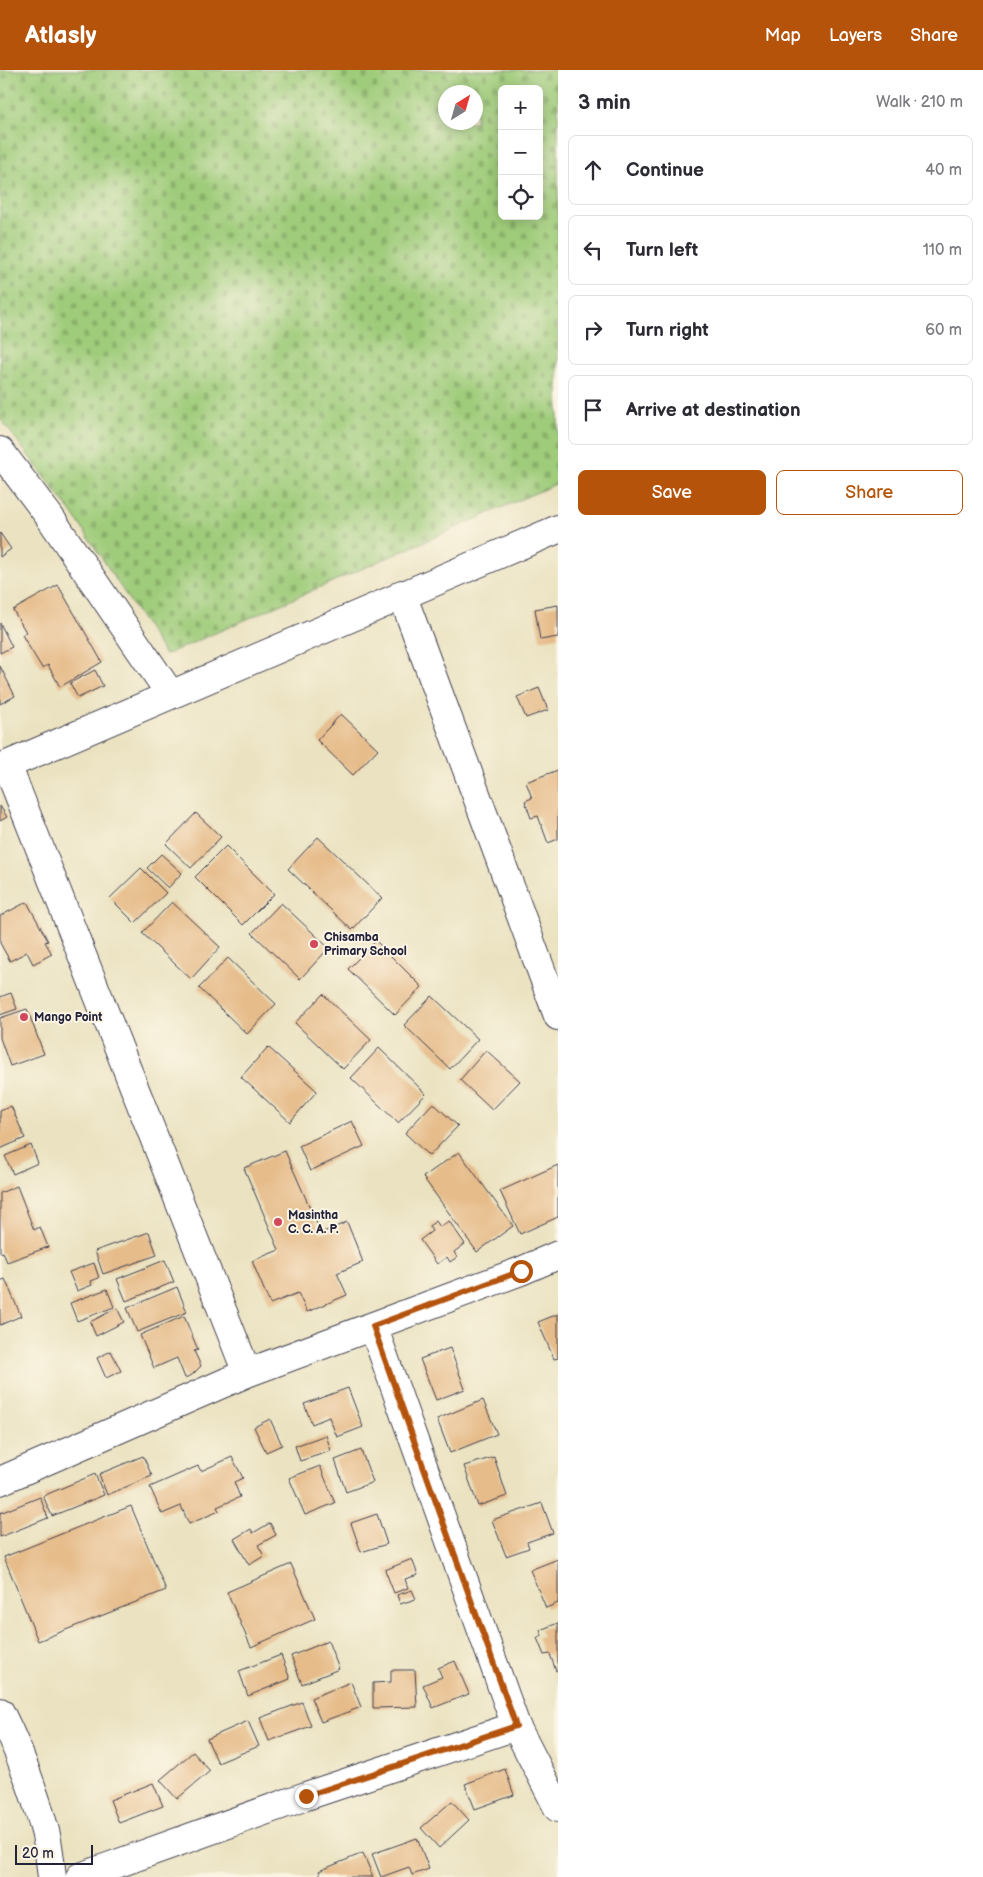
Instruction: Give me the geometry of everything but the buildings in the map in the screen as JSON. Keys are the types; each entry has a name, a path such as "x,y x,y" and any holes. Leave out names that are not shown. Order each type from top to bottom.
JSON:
{"street":[{"path":"0,451 49,516 171,695"},
{"path":"246,1374 4,766 402,594 558,529"},
{"path":"402,594 558,1016"},
{"path":"0,1481 246,1374 521,1271 558,1255"},
{"path":"373,1326 516,1726 558,1808"},
{"path":"0,1712 15,1742 32,1786 45,1833 52,1877"},
{"path":"80,1877 306,1796 516,1726"}],"green space":[{"path":"0,70 558,70 558,483 165,655 73,514 0,418"}],"place":[{"name":"Chisamba Primary School","path":"314,944"},
{"name":"Mango Point","path":"24,1017"},
{"name":"Masintha C. C. A. P.","path":"278,1222"}],"route":[{"path":"306,1796 516,1726 373,1326 521,1271"}]}
